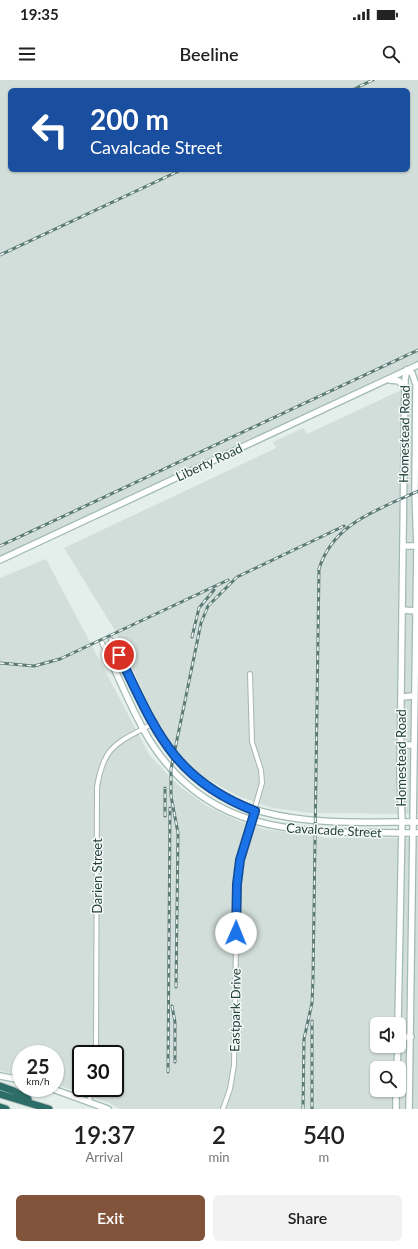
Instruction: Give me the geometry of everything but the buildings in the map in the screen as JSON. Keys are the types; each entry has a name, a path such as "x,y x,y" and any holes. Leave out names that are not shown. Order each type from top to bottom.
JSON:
{"highway":[{"path":"0,1086 14,1091 38,1105"},
{"path":"0,1094 50,1109"},
{"path":"0,1107 6,1109"}],"main road":[{"name":"Liberty Road","path":"0,560 418,365"},
{"name":"Homestead Road","path":"407,370 412,374 416,385 417,546 414,696 416,822 411,907 411,1037 409,1109"},
{"name":"Homestead Road","path":"398,1017 402,832 400,745 405,388 407,370"},
{"path":"416,385 418,377"},
{"path":"382,382 395,380 401,382 405,388"},
{"path":"405,437 416,437"},
{"path":"403,546 417,546"},
{"path":"402,610 416,611"},
{"path":"110,659 119,655"},
{"name":"Cavalcade Street","path":"119,655 152,724 164,743 183,766 214,790 255,811 296,820 416,822"},
{"name":"Cavalcade Street","path":"110,659 151,743 171,769 188,785 224,809 252,820 292,830 330,832 415,832"},
{"path":"401,697 414,696"},
{"path":"400,745 414,745"},
{"path":"208,799 214,790"},
{"path":"330,821 330,832"},
{"path":"400,908 411,907"},
{"path":"400,984 411,984"},
{"path":"406,1037 411,1037"},
{"path":"0,1076 12,1078"},
{"path":"64,1093 108,1109"},
{"path":"396,1097 396,1109"}],"street":[{"name":"Cavalcade Street","path":"111,640 119,655"},
{"name":"Cavalcade Street","path":"102,643 110,659"},
{"name":"Eastpark Drive","path":"223,1109 230,1089 234,1065 237,884 240,860 262,783 261,770 252,742 250,674"},
{"name":"Darien Street","path":"96,1045 97,787 100,772 107,753 113,746 128,736 152,724"},
{"path":"88,1101 89,1097"}],"shaded area":[{"path":"0,80 418,80 418,361 0,558"},
{"path":"418,386 418,814 311,813 273,808 240,797 198,774 162,734 116,632 64,548 276,448 273,442 303,428 307,434 397,392"},
{"path":"46,559 150,756 178,785 205,805 238,821 263,829 330,838 418,838 418,1109 120,1109 92,1097 124,1097 124,1045 72,1045 72,1090 64,1087 64,1045 12,1045 12,1073 0,1071 0,578"}],"railway":[{"path":"356,88 373,80"},
{"path":"0,255 177,172"},
{"path":"0,546 418,350"},
{"path":"303,1109 304,1039 312,1003 313,979 319,569 326,553 335,540 346,529 373,512 418,491"},
{"path":"176,987 178,833 171,796 171,769 201,623 208,606 237,577 344,526"},
{"path":"0,663 34,666 60,659 228,580"},
{"path":"192,637 199,608 214,590"},
{"path":"165,788 165,816"},
{"path":"168,1072 170,808"},
{"path":"172,1006 175,1022 175,1062"},
{"path":"312,1021 312,1109"}],"route":[{"path":"119,655 152,724 171,752 183,766 212,790 255,811 240,860 237,884 236,933"}]}
